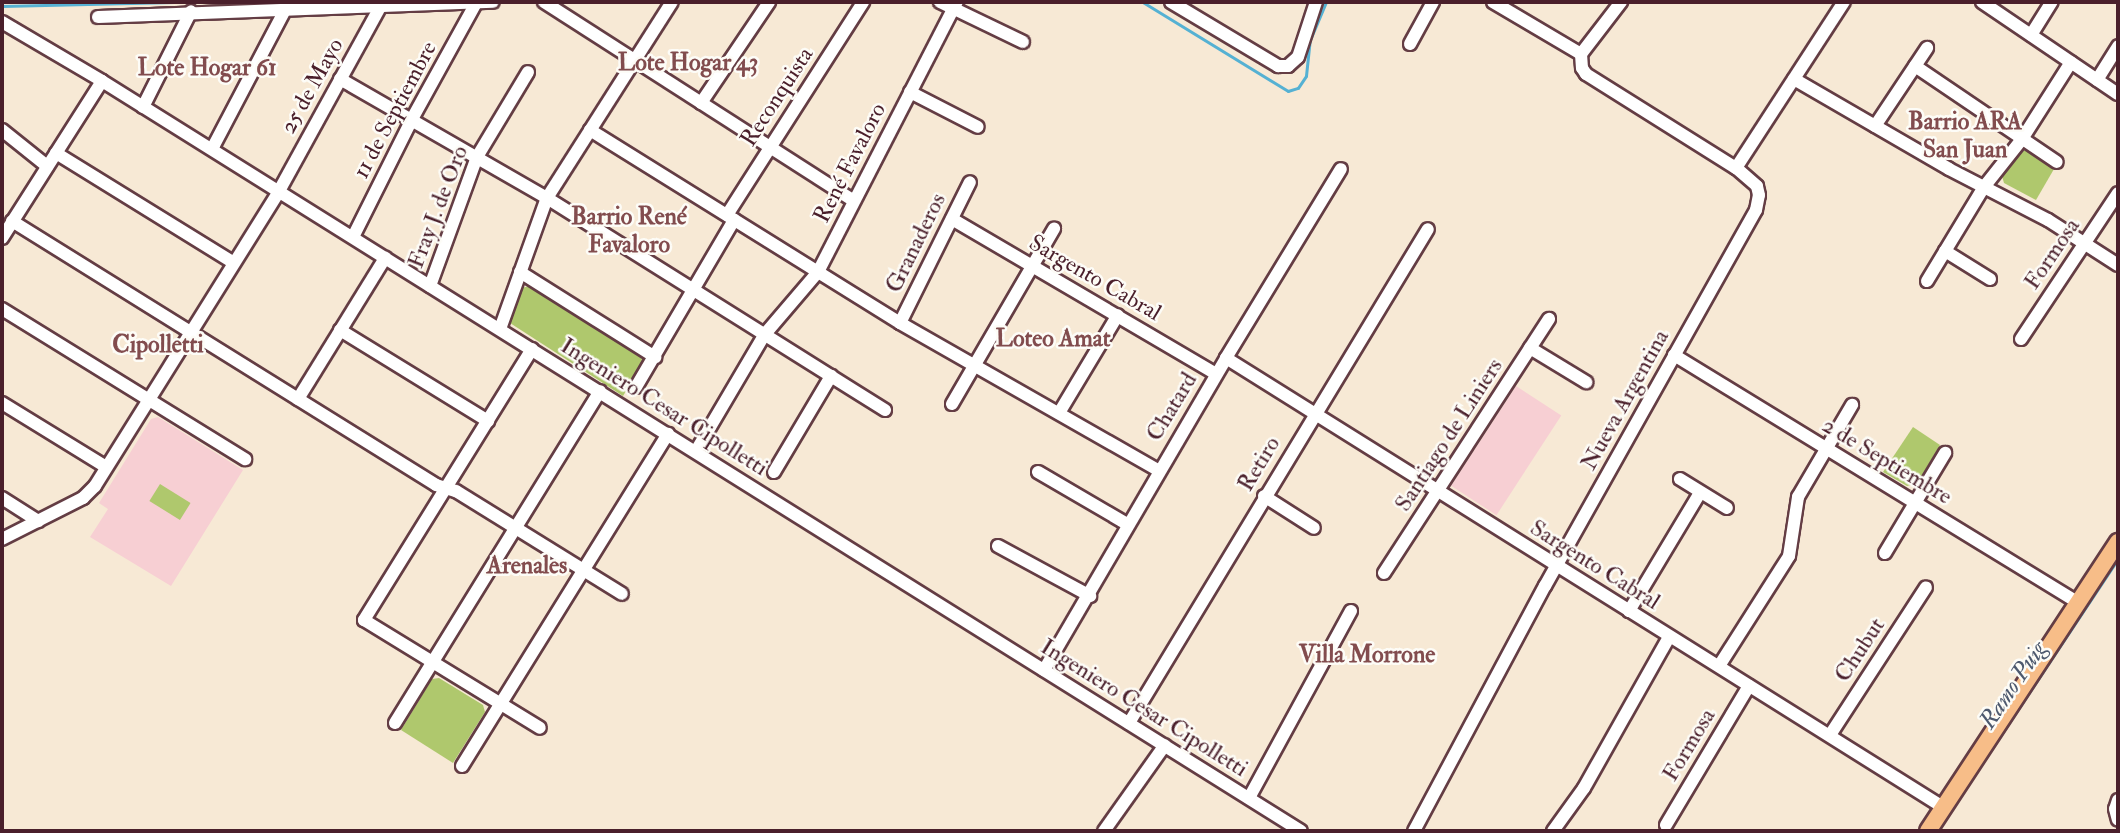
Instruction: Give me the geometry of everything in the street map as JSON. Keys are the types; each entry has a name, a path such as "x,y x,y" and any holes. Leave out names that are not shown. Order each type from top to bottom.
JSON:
{"main road":[{"path":"1928,831 2118,542"}],"street":[{"path":"98,17 382,4 493,2"},
{"path":"544,2 854,201"},
{"path":"499,329 547,198 672,2"},
{"path":"701,103 769,2"},
{"name":"Reconquista","path":"636,387 695,290 770,147 863,2"},
{"path":"940,2 956,5 1023,42"},
{"path":"1171,2 1185,5 1278,66 1288,66 1298,57 1316,2"},
{"path":"1410,44 1433,2"},
{"path":"1493,2 1581,54"},
{"path":"1621,2 1581,54 1582,68 1586,74 1736,167 1844,2"},
{"path":"1982,2 2118,94"},
{"path":"2031,35 2052,2"},
{"name":"11 de Septiembre","path":"353,237 412,119 476,3"},
{"name":"25 de Mayo","path":"2,539 84,498 149,400 279,191 382,4"},
{"name":"René Favaloro","path":"696,451 765,334 818,272 956,5"},
{"path":"212,149 286,8"},
{"path":"144,107 191,12"},
{"name":"Ingeniero Cesar Cipolletti","path":"2,22 212,149 1301,831"},
{"path":"2097,80 2118,46"},
{"path":"1875,126 1927,48"},
{"path":"1927,281 1984,187 2022,139 2071,62"},
{"path":"1915,66 2057,162"},
{"name":"Fray J. de Oro","path":"430,286 477,156 528,72"},
{"path":"340,79 547,198 886,410"},
{"path":"1794,79 1984,187 2048,220 2118,265"},
{"path":"2,238 102,81"},
{"path":"910,92 978,127"},
{"path":"2,130 47,166"},
{"path":"590,130 900,323 1159,471"},
{"path":"56,153 234,263"},
{"name":"Nueva Argentina","path":"1414,831 1556,565 1756,210 1759,195 1757,186 1736,167"},
{"name":"Chatard","path":"1044,670 1090,596 1127,524 1341,169"},
{"name":"Granaderos","path":"900,323 970,182"},
{"name":"Formosa","path":"2021,339 2118,193"},
{"name":"Sargento Cabral","path":"951,219 1216,374"},
{"path":"12,221 298,399 622,594"},
{"path":"952,404 1054,229"},
{"name":"Retiro","path":"1129,723 1428,229"},
{"path":"1945,251 1990,279"},
{"path":"298,399 385,258"},
{"path":"520,272 655,357"},
{"path":"2,309 245,459"},
{"path":"1059,414 1118,315"},
{"name":"Santiago de Liniers","path":"1384,573 1549,319"},
{"path":"340,330 488,421"},
{"path":"1530,348 1586,382"},
{"path":"532,349 364,620 540,728"},
{"name":"2 de Septiembre","path":"1674,355 2078,603"},
{"name":"Sargento Cabral","path":"1226,358 1943,807"},
{"path":"774,472 831,376"},
{"path":"395,723 600,391"},
{"path":"2,403 106,467"},
{"path":"1719,666 1789,556 1798,497 1852,405"},
{"path":"463,766 668,434"},
{"path":"1885,553 1945,453"},
{"path":"1038,472 1127,524"},
{"path":"1680,479 1727,508"},
{"path":"1629,611 1700,493"},
{"path":"1264,496 1314,528"},
{"path":"2,498 38,521"},
{"path":"998,545 1090,596"},
{"name":"Chubut","path":"1830,735 1926,587"},
{"path":"1249,798 1351,611"},
{"path":"1553,831 1584,788 1669,637"},
{"name":"Formosa","path":"1666,825 1749,686"},
{"path":"1104,831 1165,745"},
{"path":"2118,801 2118,820"}],"shaded area":[{"path":"1516,386 1561,415 1496,515 1451,486"},
{"path":"158,417 243,470 171,586 90,537 108,509 99,503 151,419"}],"green space":[{"path":"2030,150 2054,169 2036,200 2004,183 2002,176 2022,151"},
{"path":"530,286 640,354 643,363 623,396 510,323 521,288"},
{"path":"1913,427 1940,445 1917,484 1907,486 1883,472"},
{"path":"160,484 191,503 180,520 149,501"},
{"path":"439,678 483,705 485,712 453,763 401,730 432,679"}],"waterway":[{"path":"2,6 174,2"},
{"path":"1143,2 1288,91 1298,88 1306,76 1310,40 1326,2"},
{"name":"Ramo Puig","path":"1991,750 2118,559"}],"district":[{"name":"Lote Hogar 43","path":"688,63"},
{"name":"Lote Hogar 61","path":"207,68"},
{"name":"Barrio ARA San Juan","path":"1965,136"},
{"name":"Barrio René Favaloro","path":"629,231"},
{"name":"Loteo Amat","path":"1053,339"},
{"name":"Cipolletti","path":"158,345"},
{"name":"Arenales","path":"527,566"},
{"name":"Villa Morrone","path":"1367,655"}]}
